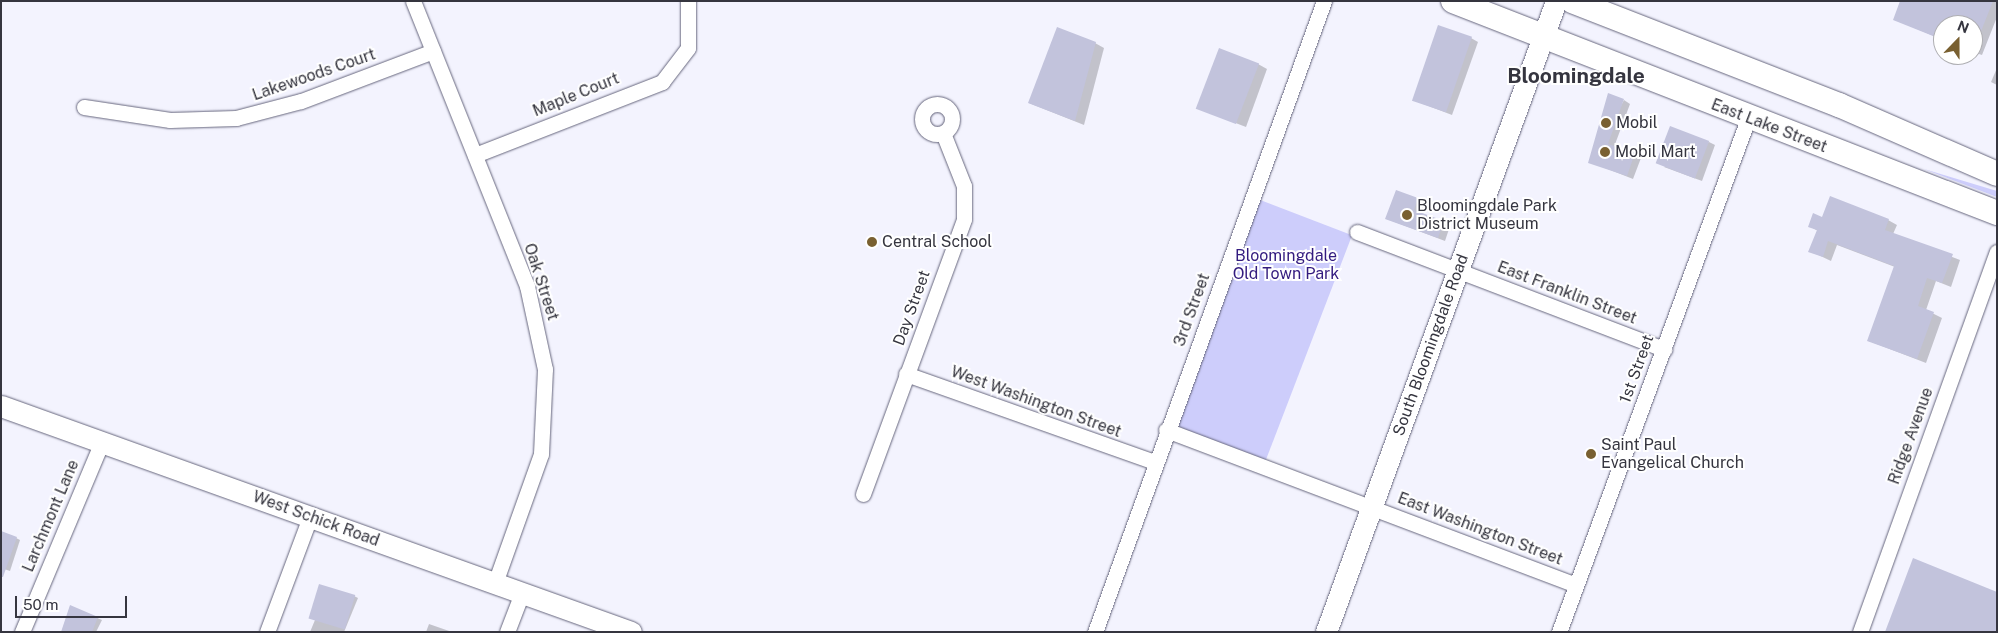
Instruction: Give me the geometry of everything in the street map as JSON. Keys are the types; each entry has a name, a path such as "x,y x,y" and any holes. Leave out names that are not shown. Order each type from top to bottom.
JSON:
{"main road":[{"name":"East Lake Street","path":"1452,1 1748,119 1997,213"},
{"name":"South Bloomingdale Road","path":"1326,632 1556,1"},
{"path":"1572,1 1839,106 1997,174"},
{"name":"West Schick Road","path":"1,406 631,632"}],"street":[{"name":"Oak Street","path":"413,1 527,286 545,369 541,454 495,583"},
{"name":"Maple Court","path":"475,155 662,82 682,59 691,32 688,1"},
{"name":"3rd Street","path":"1094,632 1154,462 1324,1"},
{"name":"Lakewoods Court","path":"84,107 170,120 236,118 301,101 433,51"},
{"name":"1st Street","path":"1558,632 1748,119"},
{"name":"Day Street","path":"863,494 964,219 964,186 943,134"},
{"name":"East Franklin Street","path":"1357,232 1664,348"},
{"name":"Ridge Avenue","path":"1860,632 1997,252"},
{"name":"West Washington Street","path":"906,374 1154,462"},
{"path":"1166,430 1372,506"},
{"name":"Larchmont Lane","path":"22,632 102,442"},
{"name":"East Washington Street","path":"1372,506 1576,585"},
{"path":"267,632 310,517"},
{"path":"507,632 522,593"}],"green space":[{"path":"1924,169 1997,191 1997,197"},
{"name":"Bloomingdale Old Town Park","path":"1255,198 1352,235 1265,463 1168,426"}],"building":[{"path":"1900,1 1993,1 1983,26 1983,15 1933,15 1933,36 1893,20"},
{"path":"1438,25 1472,37 1446,112 1412,101"},
{"path":"1057,27 1096,42 1075,121 1028,103"},
{"path":"1219,48 1259,63 1236,124 1196,109"},
{"name":"Mobil","path":"1608,93 1624,99 1608,144 1635,153 1627,176 1588,163"},
{"path":"1670,126 1709,141 1695,178 1656,163"},
{"name":"Bloomingdale Park District Museum","path":"1396,190 1418,198 1414,210 1444,221 1438,238 1385,219"},
{"path":"1830,196 1889,219 1885,230 1953,254 1942,283 1927,278 1918,306 1934,312 1917,359 1867,341 1894,266 1828,241 1823,257 1808,252 1817,230 1808,227 1813,213 1822,217"},
{"path":"1,531 17,537 3,577 1,577"},
{"path":"1913,558 1997,592 1997,632 1885,632"},
{"path":"319,584 355,595 345,630 308,618"},
{"path":"70,605 98,617 92,632 61,632"}],"place":[{"name":"Mobil","path":"1606,123"},
{"name":"Mobil Mart","path":"1605,152"},
{"name":"Bloomingdale Park District Museum","path":"1407,215"},
{"name":"Central School","path":"872,242"},
{"name":"Saint Paul Evangelical Church","path":"1591,454"}],"district":[{"name":"Bloomingdale","path":"1576,76"}]}
